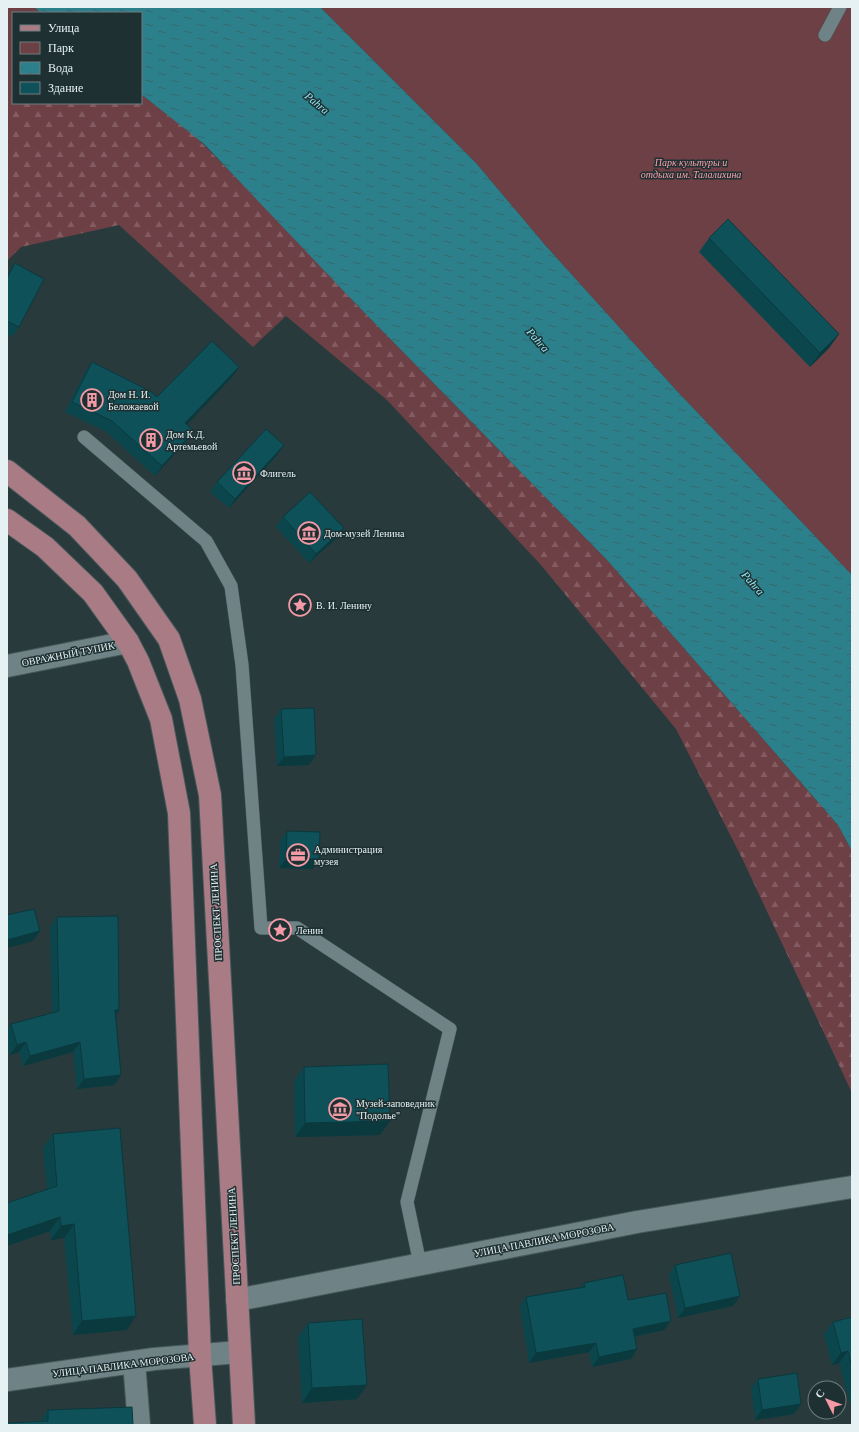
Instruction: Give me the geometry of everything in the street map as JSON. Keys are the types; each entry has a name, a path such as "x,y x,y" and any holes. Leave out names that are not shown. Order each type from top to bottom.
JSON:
{"main road":[{"name":"ПРОСПЕКТ ЛЕНИНА","path":"7,471 77,526 126,578 169,639 190,699 210,795 244,1425"},
{"path":"7,520 45,547 93,593 128,642 138,661 161,718 179,813 200,1356 205,1425"}],"street":[{"name":"ОВРАЖНЫЙ ТУПИК","path":"7,666 128,642"},
{"name":"УЛИЦА ПАВЛИКА МОРОЗОВА","path":"237,1300 637,1222 852,1187"},
{"name":"УЛИЦА ПАВЛИКА МОРОЗОВА","path":"7,1380 134,1362 239,1352"},
{"path":"134,1362 139,1425"}],"lane":[{"path":"825,35 840,7"},
{"path":"84,437 206,541 231,586 242,665 261,928 297,928 450,1029 407,1202 420,1264"}],"green space":[{"path":"7,7 34,7 40,12 12,12 12,104 142,104 142,95 197,138 269,211 355,303 607,560 838,825 852,851 852,1093 742,858 676,729 541,565 387,400 286,316 253,347 119,225 21,247 7,261"},
{"name":"Парк культуры и отдыха им. Талалихина","path":"320,7 852,7 852,575 676,390 545,245 476,163"}],"water":[{"name":"Pahra","path":"34,7 320,7 476,163 545,245 676,390 852,575 852,851 838,825 607,560 355,303 204,144 142,95 142,12 40,12"}],"building":[{"path":"728,219 839,334 820,353 709,238"},
{"path":"15,263 44,279 19,327 7,321 7,278"},
{"path":"212,341 239,367 185,423 194,431 162,466 112,421 72,402 92,362 150,391 157,397"},
{"name":"Флигель","path":"266,429 284,445 235,499 217,482"},
{"path":"310,492 344,528 316,554 283,517"},
{"path":"314,708 316,755 284,757 281,709"},
{"path":"287,831 320,832 319,859 286,859"},
{"path":"34,909 40,931 7,940 7,915"},
{"path":"118,916 119,1010 115,1010 121,1075 84,1079 80,1042 30,1056 26,1042 17,1045 11,1024 59,1011 57,917"},
{"path":"388,1064 390,1121 305,1123 304,1067"},
{"path":"120,1128 136,1316 82,1321 74,1224 61,1226 60,1217 7,1235 7,1203 57,1186 53,1134"},
{"path":"731,1253 740,1296 685,1308 675,1265"},
{"path":"623,1275 628,1300 666,1293 671,1321 633,1329 637,1349 599,1357 596,1343 536,1353 526,1297 585,1287 584,1283"},
{"path":"852,1317 852,1368 848,1351 841,1353 833,1322"},
{"path":"362,1319 367,1385 312,1388 308,1323"},
{"path":"797,1373 801,1404 762,1410 758,1379"},
{"path":"132,1407 133,1425 7,1425 7,1423 48,1421 48,1410"}],"place":[{"name":"Дом Н. И. Беложаевой","path":"92,400"},
{"name":"Дом К.Д. Артемьевой","path":"151,440"},
{"name":"Флигель","path":"244,473"},
{"name":"Дом-музей Ленина","path":"309,533"},
{"name":"В. И. Ленину","path":"300,605"},
{"name":"Администрация музея","path":"298,855"},
{"name":"Ленин","path":"280,930"},
{"name":"Музей-заповедник \"Подолье\"","path":"340,1109"}]}
